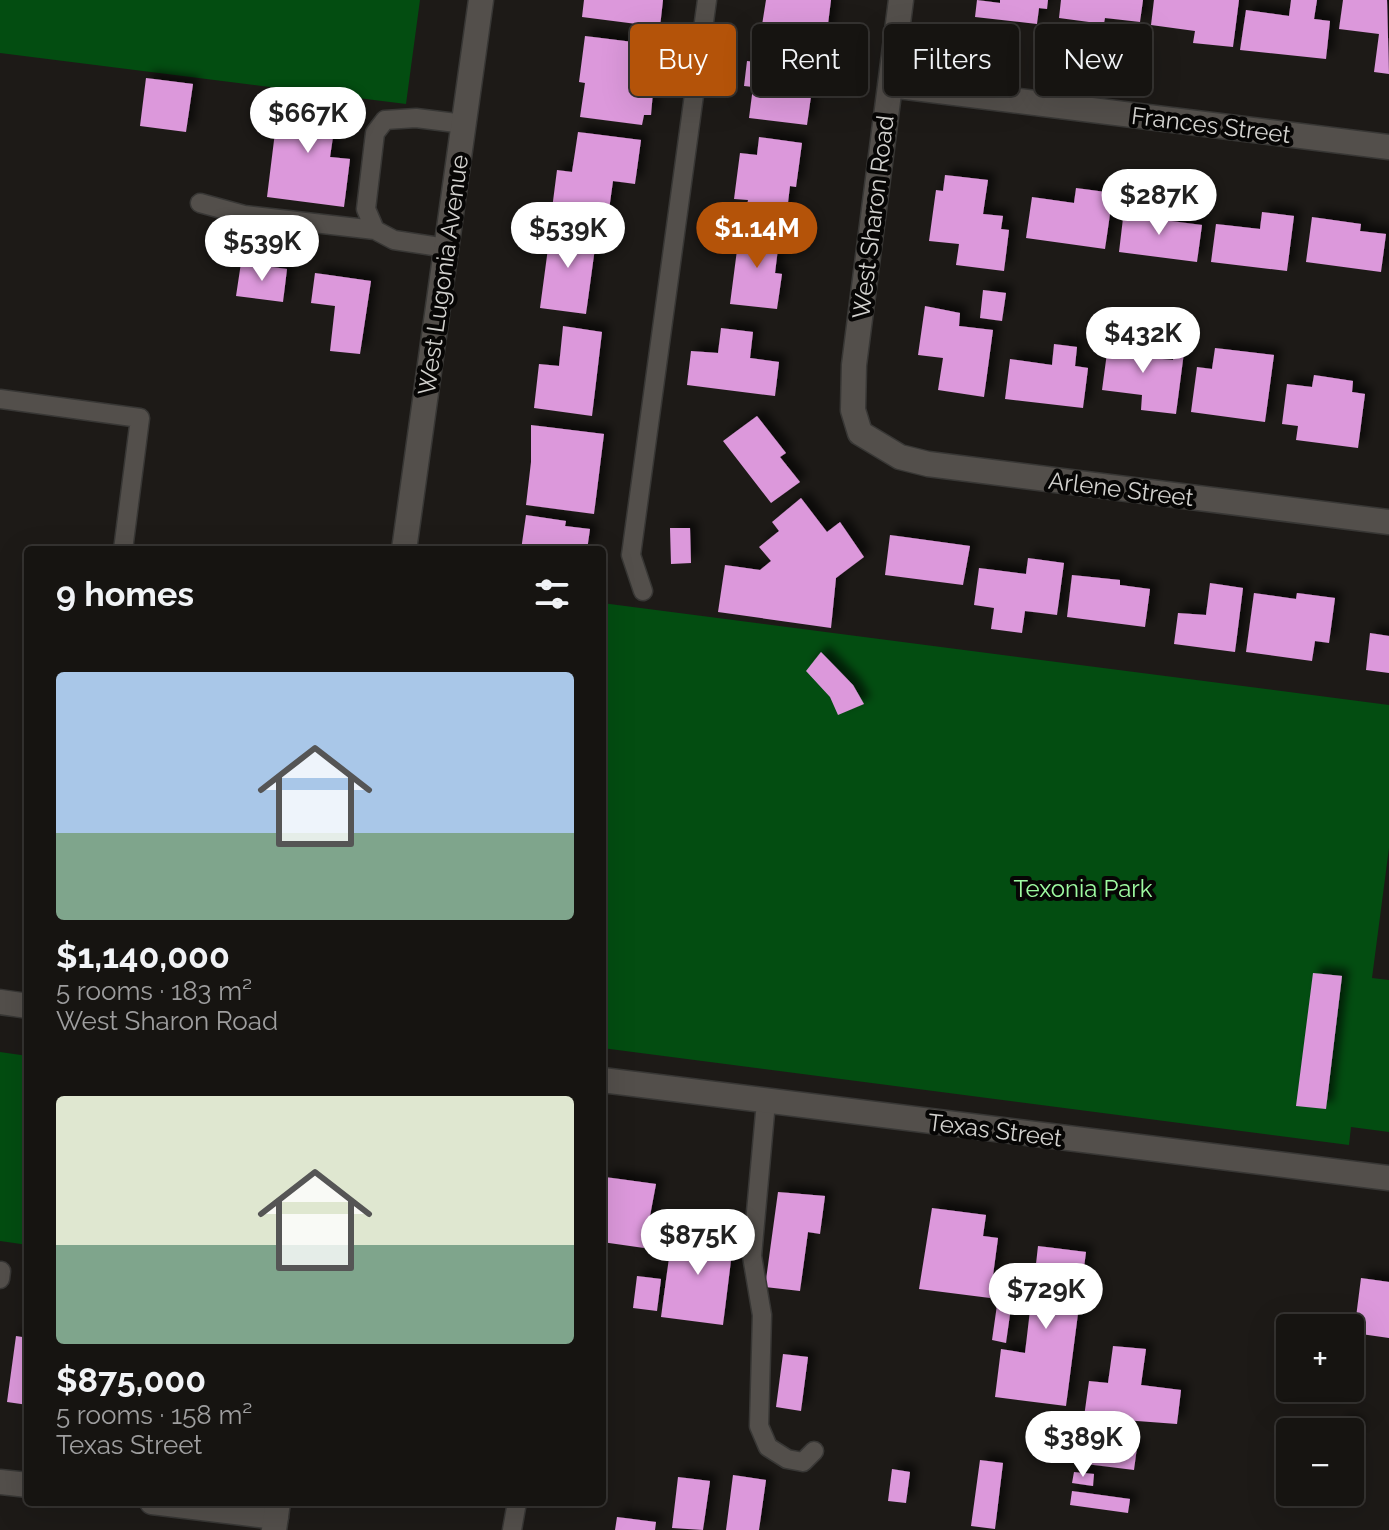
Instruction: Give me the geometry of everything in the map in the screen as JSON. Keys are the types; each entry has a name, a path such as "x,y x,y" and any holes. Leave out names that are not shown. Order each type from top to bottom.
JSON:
{"street":[{"name":"West Lugonia Avenue","path":"405,546 481,0"},
{"name":"West Sharon Road","path":"898,24 901,0"},
{"name":"West Sharon Road","path":"860,433 853,410 853,377 889,96"},
{"name":"Frances Street","path":"979,96 1389,147"},
{"name":"Arlene Street","path":"860,433 900,457 928,464 1389,522"},
{"path":"0,1002 24,1005"},
{"name":"Texas Street","path":"606,1081 1389,1178"},
{"path":"0,1482 24,1485"},
{"path":"187,1506 276,1516"}],"lane":[{"path":"643,591 631,555 707,0"},
{"path":"375,230 366,209 375,133 385,120 416,118 464,124"},
{"path":"200,203 244,215 375,230 394,240 446,248"},
{"path":"0,399 140,418 124,546"},
{"path":"766,1102 752,1256 762,1315 759,1426 768,1447 787,1459 803,1462 814,1451"},
{"path":"0,1279 1,1271"},
{"path":"512,1530 516,1506"}],"green space":[{"path":"0,0 420,0 406,104 0,53"},
{"name":"Texonia Park","path":"606,604 1389,705 1389,848 1372,978 1389,980 1389,1132 1351,1127 1349,1145 606,1049"},
{"path":"0,1052 24,1055 24,1244 0,1241"}],"building":[{"path":"584,0 663,0 660,24 582,17"},
{"path":"766,0 831,0 828,24 762,24"},
{"path":"977,0 1000,3 1000,0 1048,0 1047,9 1039,8 1037,24 975,17"},
{"path":"1061,0 1143,0 1140,22 1105,18 1104,24 1059,18"},
{"path":"1154,0 1239,0 1233,47 1193,43 1195,31 1151,24"},
{"path":"1291,0 1317,0 1314,19 1330,21 1326,59 1240,50 1246,10 1289,16"},
{"path":"1343,0 1387,0 1389,74 1374,72 1379,34 1339,29"},
{"path":"585,36 630,42 630,96 653,96 651,115 644,115 642,125 580,117 585,83 579,82"},
{"path":"747,61 752,62 752,87 744,86"},
{"path":"146,78 193,84 186,132 140,126"},
{"path":"752,95 811,96 807,125 749,118"},
{"path":"279,100 345,109 342,138 333,137 330,157 350,159 344,207 267,197"},
{"path":"578,132 641,140 635,184 613,181 608,217 552,209 557,170 572,172"},
{"path":"759,137 802,143 796,187 790,186 786,219 745,214 748,200 734,199 740,153 757,155"},
{"path":"945,175 988,180 983,214 1003,216 1001,229 1009,230 1004,271 956,265 959,244 929,241 936,190 943,191"},
{"path":"1076,188 1113,193 1105,249 1026,238 1032,197 1074,203"},
{"path":"1124,210 1172,216 1171,221 1202,225 1197,262 1119,252"},
{"path":"1262,212 1294,216 1287,271 1211,262 1216,224 1260,229"},
{"path":"1312,217 1361,224 1360,231 1386,234 1381,272 1306,262"},
{"path":"551,226 597,233 586,314 540,308"},
{"path":"740,227 780,232 775,273 782,274 777,309 730,304"},
{"path":"241,263 287,269 283,302 236,296"},
{"path":"315,273 371,281 360,354 330,351 335,306 311,303"},
{"path":"983,290 1006,293 1002,321 980,318"},
{"path":"925,306 960,313 959,326 993,330 984,397 938,390 943,358 918,355"},
{"path":"563,326 602,332 592,416 534,408 539,364 559,366"},
{"path":"721,328 753,332 750,358 779,362 775,396 687,385 691,351 718,353"},
{"path":"1109,338 1153,343 1151,358 1173,360 1174,351 1184,352 1176,414 1141,410 1142,395 1102,390"},
{"path":"1054,344 1077,347 1075,366 1088,368 1083,408 1005,399 1010,359 1052,365"},
{"path":"1215,348 1274,355 1265,422 1191,412 1197,367 1212,369"},
{"path":"1314,375 1353,381 1352,392 1365,394 1358,448 1296,440 1298,426 1282,424 1287,384 1312,387"},
{"path":"757,416 786,453 780,457 800,482 771,503 723,441"},
{"path":"531,425 604,434 594,514 526,505"},
{"path":"801,498 827,532 840,522 864,557 836,578 831,628 718,612 725,565 760,570 771,561 759,547 779,531 772,522"},
{"path":"526,515 566,521 565,526 590,529 588,546 522,546"},
{"path":"670,528 690,528 691,563 671,564"},
{"path":"890,535 970,546 963,585 885,575"},
{"path":"1028,558 1064,563 1057,615 1025,611 1022,633 991,629 994,608 974,605 979,568 1026,574"},
{"path":"1072,575 1120,580 1120,585 1150,589 1145,627 1067,617"},
{"path":"1210,583 1243,588 1235,652 1174,644 1178,613 1206,615"},
{"path":"1254,593 1296,599 1297,593 1335,598 1329,643 1315,641 1312,661 1246,652"},
{"path":"1370,633 1389,636 1389,673 1366,670"},
{"path":"821,652 853,685 864,704 838,715 830,697 806,671"},
{"path":"1313,973 1342,976 1326,1109 1296,1106"},
{"path":"606,1177 656,1184 644,1248 606,1243"},
{"path":"778,1192 825,1196 820,1234 808,1232 800,1291 765,1287"},
{"path":"932,1208 986,1215 983,1236 998,1238 990,1298 919,1289"},
{"path":"673,1228 734,1236 723,1325 661,1317"},
{"path":"1038,1246 1086,1252 1066,1406 995,1397 1001,1349 1025,1353 1030,1310 1021,1309 1024,1280 1034,1282"},
{"path":"637,1276 661,1279 657,1311 633,1308"},
{"path":"1361,1278 1389,1282 1389,1338 1364,1334 1364,1314 1356,1314"},
{"path":"997,1305 1011,1307 1006,1343 992,1340"},
{"path":"16,1336 24,1337 24,1404 7,1402"},
{"path":"1113,1346 1146,1349 1141,1385 1181,1390 1177,1424 1084,1417 1089,1381 1108,1383"},
{"path":"783,1354 808,1357 801,1411 776,1407"},
{"path":"1080,1439 1137,1447 1134,1470 1078,1463"},
{"path":"980,1460 1003,1463 995,1529 971,1526"},
{"path":"892,1469 910,1472 906,1503 888,1501"},
{"path":"1074,1472 1094,1474 1093,1486 1072,1483"},
{"path":"733,1475 766,1480 759,1530 726,1530"},
{"path":"678,1477 710,1481 703,1530 672,1528"},
{"path":"1072,1491 1130,1499 1128,1513 1070,1505"},
{"path":"617,1517 656,1522 655,1530 615,1530"}]}
